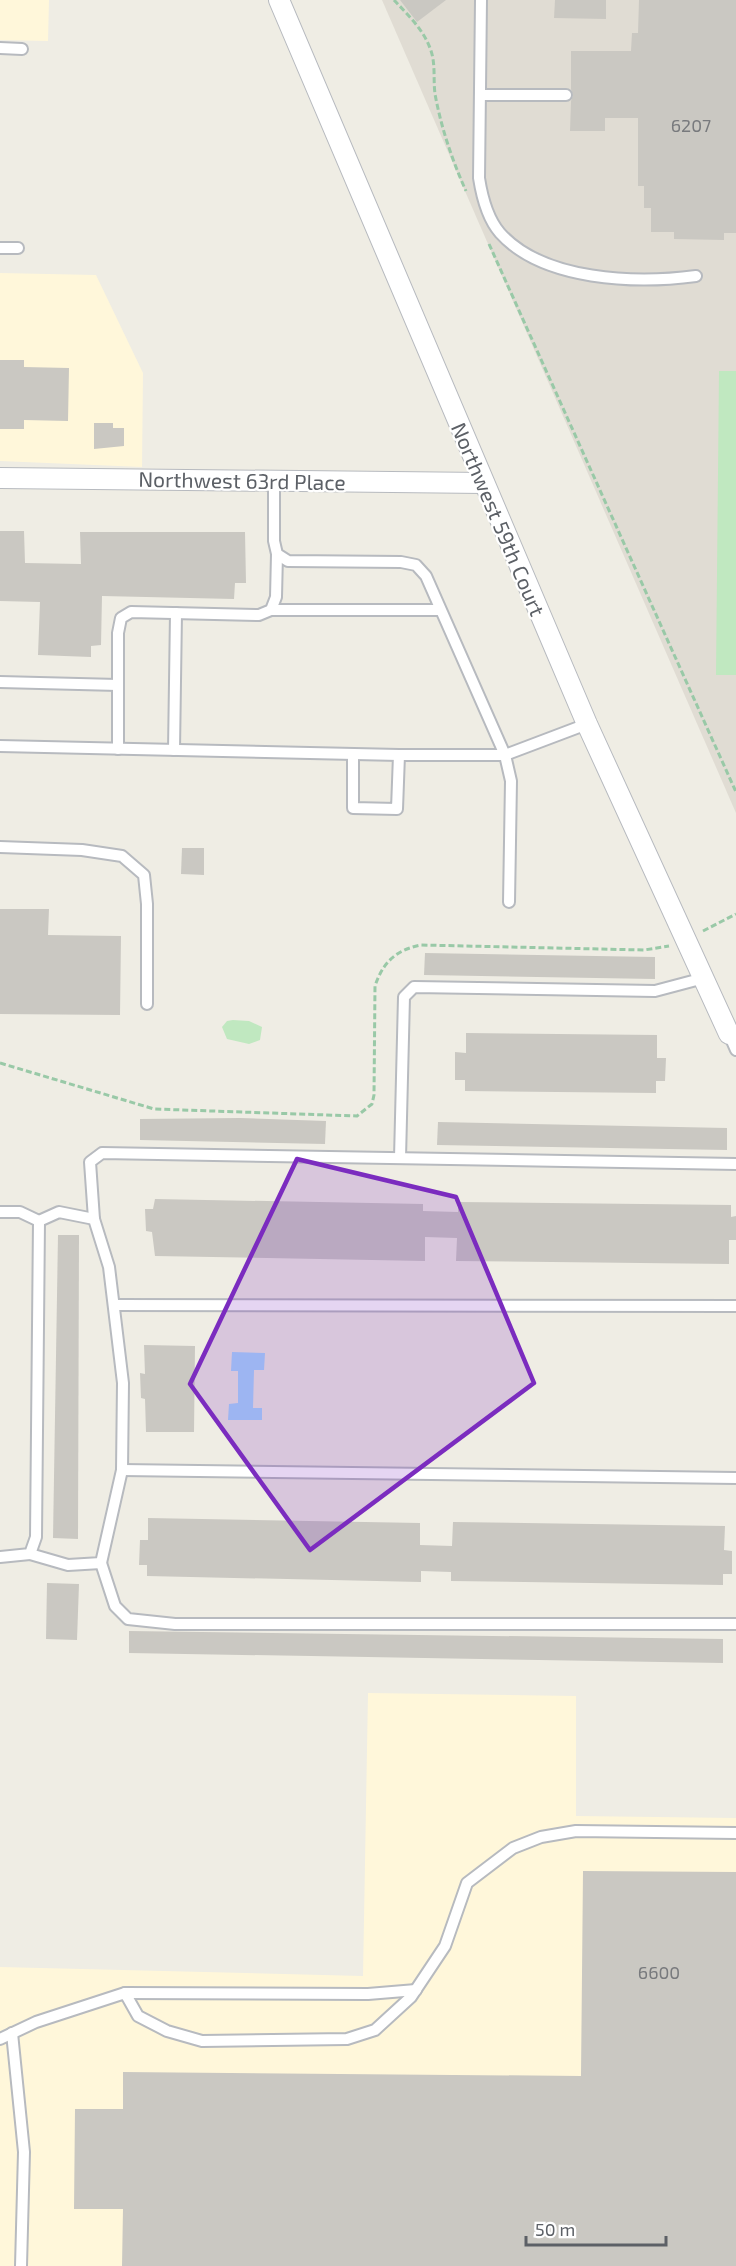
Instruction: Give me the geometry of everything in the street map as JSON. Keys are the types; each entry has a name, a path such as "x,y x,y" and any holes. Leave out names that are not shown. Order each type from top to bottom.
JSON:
{"street":[{"name":"Northwest 59th Court","path":"279,0 587,724 734,1039"},
{"name":"Northwest 63rd Place","path":"0,478 484,483"}],"lane":[{"path":"481,0 479,177 483,202 499,231 517,249 553,267 590,275 644,278 696,276"},
{"path":"0,48 22,49"},
{"path":"481,95 566,95"},
{"path":"0,248 18,249"},
{"path":"271,610 276,597 277,554 274,541 274,480"},
{"path":"277,554 288,561 401,562 416,565 426,576 505,755 511,781 509,902"},
{"path":"118,749 118,633 121,618 130,612 259,615 271,610 440,610"},
{"path":"174,750 176,613"},
{"path":"0,682 118,686"},
{"path":"0,746 399,755 505,755 587,724"},
{"path":"353,754 353,808 397,809 399,755"},
{"path":"0,847 82,850 122,856 144,875 147,904 147,1004"},
{"path":"400,1158 404,997 414,987 655,991 704,978"},
{"path":"736,1164 102,1153 90,1162 94,1219 109,1267 123,1383 122,1470 101,1563 115,1605 128,1619 175,1624 736,1624"},
{"path":"0,1212 20,1212 39,1221"},
{"path":"39,1221 58,1212 94,1219"},
{"path":"30,1554 36,1537 39,1221"},
{"path":"114,1305 736,1306"},
{"path":"122,1470 736,1478"},
{"path":"0,1557 30,1554 68,1565 101,1563"},
{"path":"125,1993 138,2016 167,2031 202,2041 347,2039 375,2030 416,1990 445,1947 467,1883 513,1848 541,1837 576,1831 736,1833"},
{"path":"0,2039 125,1993 368,1994 416,1990"},
{"path":"12,2033 24,2152 21,2266"}],"path":[{"path":"394,0 414,21 429,47 434,63 435,92 444,131 468,198"},
{"path":"488,241 736,792"},
{"path":"714,925 736,914"},
{"path":"0,1063 154,1109 357,1116 372,1104 374,1095 375,986 380,972 396,953 421,945 644,950 662,949 686,939"}],"highlighted area":[{"path":"297,1159 456,1197 534,1383 310,1550 190,1384"}],"shaded area":[{"path":"0,0 49,0 48,41 0,40"},
{"path":"382,0 736,0 736,813 468,198"},
{"path":"0,273 96,275 143,373 142,467 0,461"},
{"path":"368,1693 576,1696 576,1816 736,1818 736,2266 0,2266 0,1967 363,1976"}],"green space":[{"path":"719,371 736,371 736,675 716,675"},
{"path":"227,1021 249,1021 262,1027 260,1040 249,1044 227,1039 222,1027"}],"water":[{"path":"232,1352 265,1353 264,1370 254,1370 253,1408 262,1408 262,1420 228,1420 229,1404 238,1403 238,1371 231,1371"}],"building":[{"path":"400,0 446,0 417,22"},
{"path":"555,0 606,0 606,19 554,18"},
{"path":"639,0 736,0 736,233 724,233 724,240 674,239 674,232 651,232 651,208 644,208 644,186 638,186 638,118 605,118 605,131 570,131 573,96 571,51 631,51 632,33 638,33"},
{"path":"0,360 24,360 24,367 69,368 68,421 24,420 24,429 0,429"},
{"path":"94,423 113,423 113,428 124,428 124,446 94,449"},
{"path":"0,531 24,531 25,563 81,564 80,532 245,532 246,583 235,583 234,599 102,596 101,645 91,646 91,657 38,655 40,602 0,601"},
{"path":"182,848 204,848 204,875 181,874"},
{"path":"0,909 49,909 48,935 121,936 120,1015 0,1014"},
{"path":"425,953 655,957 655,979 424,975"},
{"path":"466,1033 657,1035 657,1058 666,1058 665,1081 656,1081 656,1093 465,1091 465,1080 455,1080 455,1052 466,1053"},
{"path":"240,1118 326,1121 325,1144 140,1140 140,1119"},
{"path":"438,1122 727,1128 727,1150 437,1145"},
{"path":"155,1199 423,1204 423,1211 458,1212 458,1202 731,1205 731,1217 736,1216 736,1240 729,1240 729,1264 456,1261 457,1238 425,1237 425,1261 155,1256 152,1232 146,1231 145,1209 153,1209"},
{"path":"58,1235 79,1235 78,1539 53,1538"},
{"path":"144,1345 195,1346 194,1432 146,1432 145,1399 141,1398 140,1373 145,1374"},
{"path":"148,1518 420,1523 420,1545 452,1546 453,1522 725,1526 724,1550 732,1551 732,1574 723,1574 723,1585 451,1581 451,1572 421,1571 421,1582 147,1576 147,1565 139,1565 140,1540 148,1540"},
{"path":"47,1583 79,1584 77,1640 46,1639"},
{"path":"129,1631 723,1639 723,1663 129,1653"},
{"path":"583,1871 736,1872 736,2266 122,2266 123,2209 74,2209 75,2109 123,2109 123,2072 581,2076"}]}
